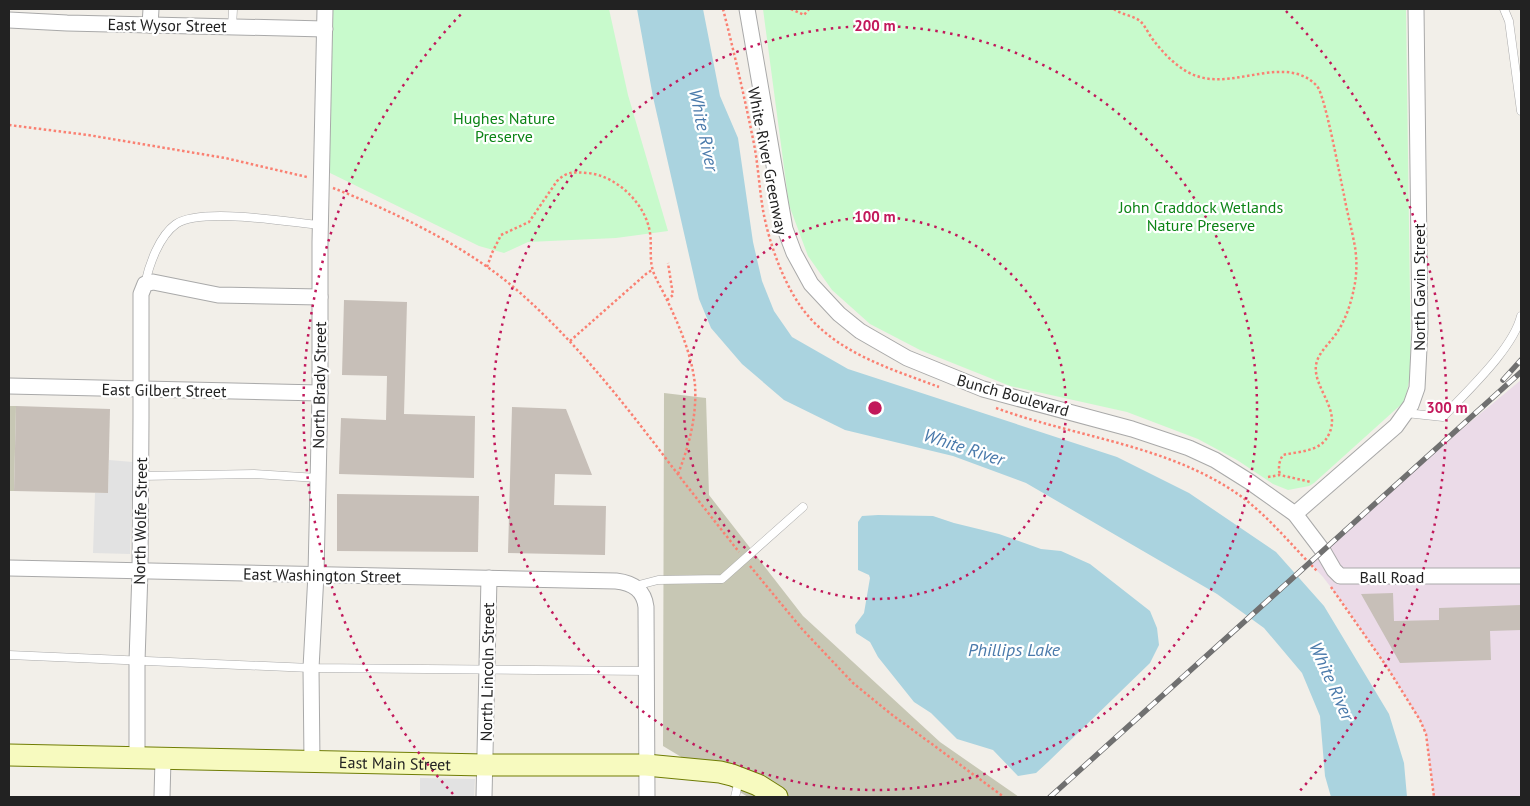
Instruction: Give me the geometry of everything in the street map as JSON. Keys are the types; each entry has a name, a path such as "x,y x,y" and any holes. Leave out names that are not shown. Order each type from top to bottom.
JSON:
{"main road":[{"name":"East Main Street","path":"9,755 485,765 646,766 720,772 737,787 758,785 777,797"}],"street":[{"path":"150,25 151,9"},
{"name":"North Brady Street","path":"312,762 310,668 316,574 320,393 320,225 325,9"},
{"name":"Bunch Boulevard","path":"747,9 785,229 802,270 811,284 839,314 860,331 882,345 946,376 983,390 1168,440 1215,460 1295,514"},
{"name":"North Gavin Street","path":"1295,514 1324,491 1396,426 1411,405 1416,388 1420,328 1416,9"},
{"name":"East Wysor Street","path":"9,20 325,29"},
{"path":"145,284 153,282 218,295 320,298"},
{"name":"North Wolfe Street","path":"137,758 141,476 141,294 145,284"},
{"name":"East Gilbert Street","path":"9,386 320,393"},
{"name":"Ball Road","path":"1295,514 1340,576 1521,576"},
{"name":"East Washington Street","path":"9,568 616,581 627,582 635,586"},
{"name":"North Lincoln Street","path":"484,797 489,578"},
{"path":"635,586 644,595 646,601 647,797"},
{"path":"162,759 162,797"}],"lane":[{"path":"232,27 233,9"},
{"path":"1504,9 1509,21 1521,111"},
{"path":"145,284 151,260 163,240 174,225 184,220 198,216 223,216 320,225"},
{"path":"1406,413 1443,416 1490,365 1518,329 1521,316"},
{"path":"141,476 254,474 318,478"},
{"path":"635,586 658,580 722,579 803,508"},
{"path":"9,655 310,668 647,671"}],"path":[{"name":"White River Greenway","path":"724,9 754,141 763,211 773,248 790,290 809,318 839,343 878,364 940,388"},
{"path":"791,9 804,15 809,9"},
{"path":"1114,9 1140,21 1169,58 1184,70 1201,78 1218,80 1240,78 1267,72 1294,72 1309,79 1318,87 1326,113 1355,247 1355,287 1337,333 1318,358 1316,367 1332,414 1330,433 1324,442 1313,449 1284,455 1280,460 1278,470 1280,475"},
{"path":"9,125 88,135 225,158 298,175 356,197 406,219 487,267 517,290 570,341 607,382 744,559 802,629 854,683 891,714 1004,797"},
{"path":"487,267 501,235 528,222 562,175 570,172 603,177 619,185 632,196 641,208 650,230 653,270 688,352 695,384 695,403 690,437 678,474"},
{"path":"667,300 673,295 668,263"},
{"path":"570,341 646,274 653,270"},
{"path":"991,406 1140,449 1188,466 1242,498 1258,510 1323,577"},
{"path":"1242,498 1263,477 1280,475 1304,479 1314,483 1324,491"},
{"path":"1329,585 1387,667 1420,720 1426,734 1434,797"}],"shaded area":[{"path":"1521,380 1521,797 1434,797 1426,734 1420,720 1387,667 1343,603 1310,563 1428,457"},
{"path":"664,393 706,398 709,495 803,616 940,742 1019,797 748,797 663,746"},
{"path":"9,406 16,406 14,491 9,491"},
{"path":"109,460 133,462 130,554 93,553 95,493 108,493"},
{"path":"420,778 475,779 474,797 420,797"}],"green space":[{"name":"Hughes Nature Preserve","path":"333,9 609,9 628,95 668,231 616,238 528,242 504,253 479,246 326,171"},
{"name":"John Craddock Wetlands Nature Preserve","path":"763,9 1406,9 1411,371 1405,401 1314,483 1309,486 1288,490 1273,484 1237,460 1198,439 1127,412 1010,386 920,350 870,324 832,290 808,256 789,205"}],"water":[{"name":"White River","path":"637,9 703,9 720,96 738,138 753,242 762,281 774,311 792,337 848,369 1117,457 1189,493 1276,552 1324,606 1389,714 1404,763 1407,797 1331,797 1325,776 1320,716 1302,673 1264,628 1217,594 1026,483 953,456 845,430 784,400 742,364 711,328 699,299 653,97"},
{"name":"Phillips Lake","path":"862,516 933,516 999,534 1041,549 1061,551 1090,564 1150,611 1157,628 1159,645 1150,663 1036,773 1018,776 993,750 957,739 931,713 914,702 878,657 870,642 856,633 855,625 864,613 870,578 869,575 858,570 858,522"}],"building":[{"path":"344,300 407,302 404,414 475,416 474,478 339,474 341,418 386,420 387,376 342,375"},
{"path":"16,406 110,409 108,493 14,491"},
{"path":"512,407 566,409 592,475 555,474 554,505 606,506 605,555 508,553"},
{"path":"337,494 479,496 478,552 337,551"},
{"path":"1393,593 1394,621 1439,620 1439,608 1521,605 1521,630 1490,631 1491,660 1400,663 1361,594"}],"railway":[{"path":"1503,380 1521,360"},
{"path":"1050,797 1521,372"}]}
